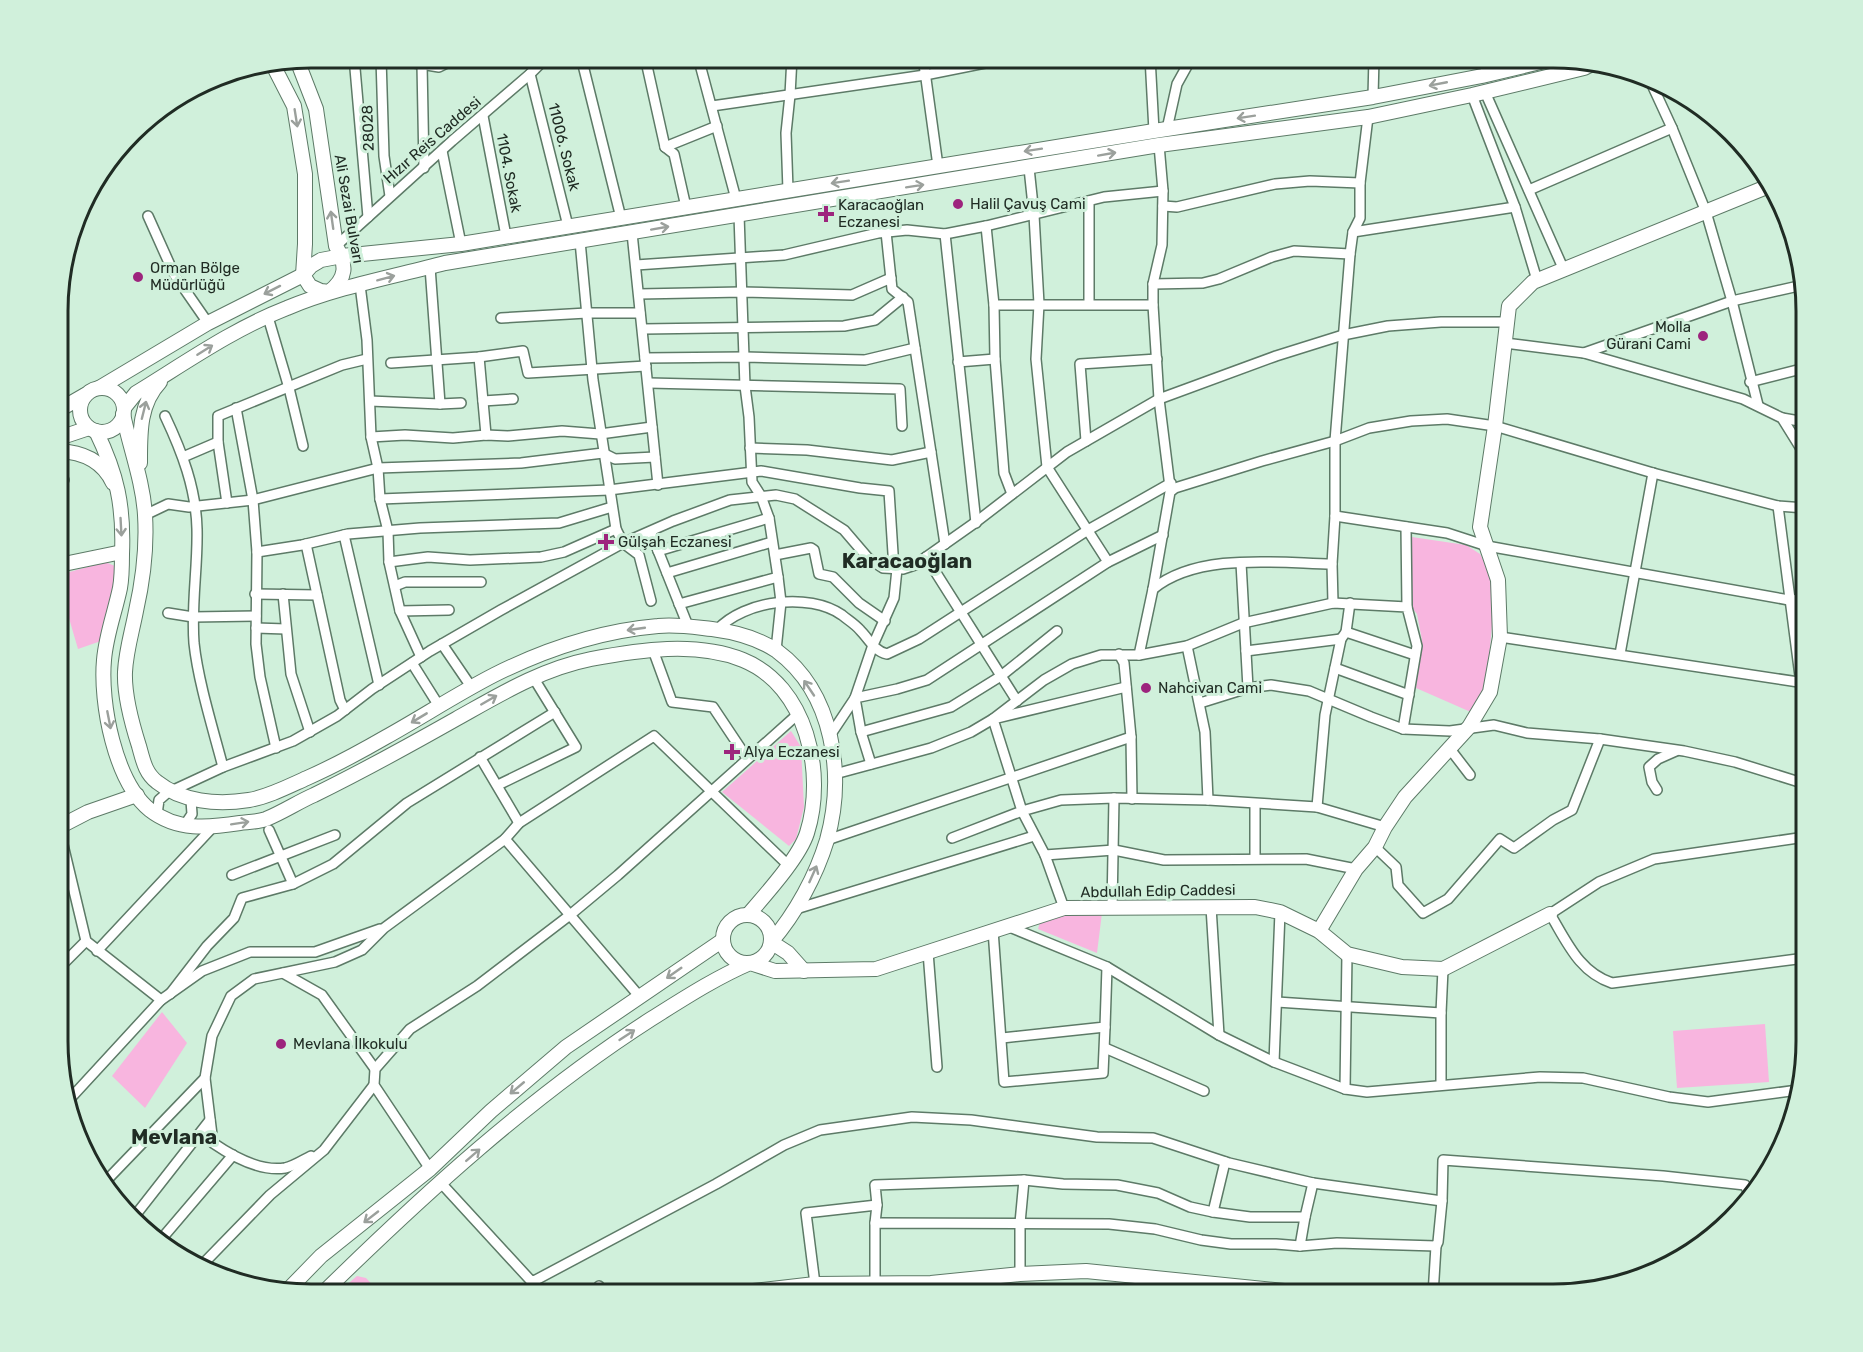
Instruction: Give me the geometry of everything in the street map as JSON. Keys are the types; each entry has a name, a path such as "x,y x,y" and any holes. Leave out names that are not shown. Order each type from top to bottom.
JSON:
{"main road":[{"name":"Ali Sezai Bulvarı","path":"300,68 316,108 339,251 344,269 340,283 329,292"},
{"path":"68,405 208,323 303,275 311,266 339,251 461,244 1373,97 1512,68"},
{"path":"68,436 93,430 111,430 121,421 124,411 136,393 235,332 285,308 329,292 445,262 580,242 1159,145 1368,117 1578,69"},
{"path":"276,70 294,106 305,174 303,275 310,286 329,292"},
{"path":"1319,931 1356,869 1374,847 1405,797 1469,727 1490,692 1500,637 1498,580 1480,527 1509,306 1537,280 1763,189"},
{"path":"141,489 142,421 146,401 157,385 171,372"},
{"path":"99,388 113,391 118,395 124,411 145,515 143,574 128,645 125,676 129,706 148,774 159,784 190,800 250,800 294,784 336,765 492,676 549,650 598,634 658,626 688,626 735,632 776,650 798,671 817,699 831,734 835,774 833,811 827,840 812,879 764,956 720,976 614,1043 528,1109 441,1183 333,1284"},
{"path":"85,395 80,409 84,423 93,430 110,461 116,478 123,552 120,587 109,626 104,662 108,718 126,777 137,795 157,814 170,822 183,826 212,828 264,820 360,773 533,677 587,660 653,650 715,652 742,659 764,670 786,693 805,729 812,755 814,795 806,836 788,865 748,915"},
{"path":"68,452 76,452 95,461 109,475 118,495"},
{"path":"68,563 123,552"},
{"path":"68,823 88,812 137,795"},
{"name":"Abdullah Edip Caddesi","path":"750,963 775,971 876,969 1064,908 1255,907 1280,912 1319,931 1347,954 1402,967 1443,969 1550,914"},
{"path":"750,963 735,960 728,955 723,940 727,925 740,916 756,916 768,926 771,942 788,953 804,971"},
{"path":"294,1284 321,1256 430,1169 490,1111 566,1047 723,940"},
{"path":"815,1284 931,1283 1020,1274 1086,1271 1197,1284"}],"street":[{"path":"355,68 368,217"},
{"name":"28028","path":"380,68 384,156 390,196"},
{"path":"422,68 424,168"},
{"name":"Hızır Reis Caddesi","path":"339,251 368,217 390,196 536,68"},
{"path":"584,68 621,218"},
{"path":"647,68 665,147 674,154 686,207"},
{"path":"701,68 736,199"},
{"path":"788,190 786,134 791,68"},
{"path":"925,68 938,166"},
{"path":"712,106 961,68"},
{"path":"1152,68 1161,130"},
{"path":"1161,130 1177,84 1186,68"},
{"path":"1373,97 1374,68"},
{"path":"1490,68 1492,73"},
{"path":"1492,73 1493,68"},
{"name":"11006. Sokak","path":"530,75 568,226"},
{"path":"1655,91 1706,212 1758,405"},
{"path":"1479,93 1528,190 1563,268"},
{"path":"1479,93 1537,280"},
{"name":"1104. Sokak","path":"483,116 506,236"},
{"path":"1333,603 1335,441 1350,255 1353,232 1360,219 1360,183 1368,117"},
{"path":"665,147 717,126"},
{"path":"1528,190 1672,128"},
{"path":"1139,655 1170,488 1159,399 1153,305 1154,284 1162,245 1163,191 1159,145"},
{"path":"442,151 461,244"},
{"path":"1029,168 1039,304 1036,359 1047,467 1107,562"},
{"path":"1162,206 1177,207 1275,184 1310,181 1360,183"},
{"path":"636,265 784,255 886,232 907,230 945,234 1104,197 1163,191"},
{"path":"1089,201 1089,304"},
{"path":"1353,232 1515,207"},
{"path":"739,215 745,387 751,472 752,482 761,496 769,518 775,555 781,602 776,650"},
{"path":"147,216 174,274 208,323"},
{"path":"986,226 994,305 995,359 1004,473 1012,494"},
{"path":"886,232 892,289 908,302 945,544"},
{"path":"632,233 658,485"},
{"path":"945,234 976,523"},
{"path":"580,242 600,434 616,530 623,543 639,555 651,601"},
{"path":"1154,284 1211,281 1294,251 1350,255"},
{"path":"430,267 440,404"},
{"path":"639,294 742,292 852,294 891,278"},
{"path":"360,285 367,340 370,437 378,468 380,499 388,531 389,562 400,611 421,657"},
{"path":"1584,353 1732,302 1794,287"},
{"path":"643,328 844,326 875,320 903,297"},
{"path":"994,305 1153,305"},
{"path":"501,318 587,313 640,313"},
{"path":"268,317 290,388 303,446"},
{"path":"157,814 159,800 162,796 223,767 276,748 310,732 442,644 623,543 730,500 761,496 786,496 795,499 843,530 868,558 883,568 896,569 915,565 976,523 1047,467 1086,441 1159,399 1276,356 1343,335 1388,326 1441,322 1507,322"},
{"path":"1504,343 1584,353 1758,405 1782,418 1796,420"},
{"path":"392,363 479,357 523,351 528,373 592,369 646,362 745,357 865,360 915,348"},
{"path":"479,357 486,435"},
{"path":"227,503 218,442 218,416 342,365 367,359"},
{"path":"958,362 995,359"},
{"path":"1086,441 1080,364 1157,359"},
{"path":"1750,382 1796,370"},
{"path":"649,383 900,389 902,426"},
{"path":"483,401 513,399"},
{"path":"370,400 461,403"},
{"path":"236,408 253,500 257,552 256,628 260,677 276,748"},
{"path":"165,416 183,457 194,496 197,530 193,617 195,646 223,767"},
{"path":"1782,418 1796,441"},
{"path":"717,630 725,621 752,610 781,602 798,601 825,606 840,614 859,628 878,652 886,654 919,639 1088,530 1170,488 1335,441 1369,428 1411,421 1447,419 1495,426 1778,506 1796,507"},
{"path":"370,437 405,435 453,438 562,431 600,434 652,427"},
{"path":"183,457 218,442"},
{"path":"750,448 807,450 892,460 931,452"},
{"path":"145,515 168,504 195,507 253,500 378,468 521,463 603,453 615,459 655,457"},
{"path":"380,499 609,490 761,471 889,491 896,569 894,598 873,645 855,698 831,734"},
{"path":"1620,654 1653,472"},
{"path":"1778,506 1796,642"},
{"path":"257,552 344,535 430,527 559,523 612,507"},
{"path":"1335,516 1447,533 1487,546 1789,600 1796,599"},
{"path":"658,551 769,518"},
{"path":"1403,729 1417,645 1407,607 1406,526"},
{"path":"389,562 428,557 470,560 541,557 564,552 616,530"},
{"path":"651,532 688,626"},
{"path":"344,535 379,685"},
{"path":"855,698 897,690 927,680 1107,562 1163,535"},
{"path":"667,573 772,542"},
{"path":"306,544 340,700 345,710"},
{"path":"775,555 814,549 819,574 833,578 859,603 885,621"},
{"path":"926,557 1017,701"},
{"path":"1153,589 1197,567 1241,563 1332,564"},
{"path":"1241,563 1248,688"},
{"path":"679,604 778,578"},
{"path":"395,586 405,582 481,582"},
{"path":"255,594 317,595"},
{"path":"283,594 291,674 310,732"},
{"path":"835,774 931,748 970,732 993,720 1044,680 1072,664 1101,655 1139,655 1187,646 1243,623 1333,603 1407,607"},
{"path":"1317,807 1325,715 1350,603"},
{"path":"400,611 449,610"},
{"path":"168,613 193,617 256,616"},
{"path":"256,628 286,629"},
{"path":"861,732 951,707 1001,676 1057,631"},
{"path":"1246,651 1344,635 1415,655"},
{"path":"1500,637 1796,683"},
{"path":"442,644 472,688"},
{"path":"1187,646 1205,732 1208,800"},
{"path":"653,650 672,702 713,707 747,758"},
{"path":"1119,654 1124,663 1131,737 1132,799"},
{"path":"412,663 439,706"},
{"path":"1335,668 1409,695"},
{"path":"498,785 576,747 533,677"},
{"path":"1200,703 1248,688 1271,685 1309,691 1403,729 1450,731 1494,725 1527,733 1600,739 1678,750 1735,762 1796,781"},
{"path":"993,720 1126,687"},
{"path":"855,698 870,764"},
{"path":"170,994 207,946 234,918 242,898 293,884 333,864 407,803 555,712"},
{"path":"206,1261 270,1195 324,1150 374,1085 375,1069 410,1029 477,986 570,915 798,714"},
{"path":"993,720 1022,811 1045,855 1064,908"},
{"path":"324,1150 286,1168 266,1168 233,1155 213,1143 205,1078 212,1036 231,996 254,979 335,962 362,950 384,928 505,839 519,823 654,736 788,865"},
{"path":"827,840 1131,737"},
{"path":"1374,847 1396,867 1398,885 1423,913 1448,899 1500,839 1514,848 1553,820 1572,810 1600,739"},
{"path":"1450,749 1470,776"},
{"path":"1657,790 1652,782 1649,766 1678,750"},
{"path":"480,757 519,823"},
{"path":"952,838 1022,811 1061,800 1114,798 1208,800 1317,807 1385,826"},
{"path":"1112,908 1114,798"},
{"path":"183,826 192,814 190,800"},
{"path":"1255,804 1255,858"},
{"path":"97,951 212,828"},
{"path":"269,831 293,884"},
{"path":"232,875 335,835"},
{"path":"795,909 1034,836"},
{"path":"1796,838 1654,859 1599,882 1550,914 1578,959 1596,978 1612,982 1796,959"},
{"path":"505,839 640,996"},
{"path":"1045,855 1114,850 1164,860 1306,859 1356,869"},
{"path":"68,866 86,941 161,1000"},
{"path":"1211,907 1219,1035"},
{"path":"1274,1062 1280,912"},
{"path":"1007,926 1107,967 1219,1035 1274,1062 1346,1089 1368,1092 1540,1077 1583,1078 1669,1097 1707,1102 1790,1091"},
{"path":"74,1095 161,1000 202,971 250,952 315,952 384,928"},
{"path":"993,930 1004,1082 1103,1073 1106,1048 1107,967"},
{"path":"68,959 86,941"},
{"path":"928,952 937,1067"},
{"path":"1346,1089 1347,954"},
{"path":"1441,1085 1443,969"},
{"path":"283,973 322,994 375,1069"},
{"path":"1277,1002 1441,1013"},
{"path":"1002,1038 1105,1027"},
{"path":"1106,1048 1204,1091"},
{"path":"110,1177 205,1078"},
{"path":"374,1085 430,1169"},
{"path":"441,1183 532,1282 784,1145 820,1130 912,1117 971,1120 1097,1137 1153,1138 1225,1162 1313,1183 1442,1201"},
{"path":"138,1212 210,1120"},
{"path":"165,1235 233,1155"},
{"path":"1433,1284 1442,1201 1443,1160 1663,1176 1745,1185 1746,1187"},
{"path":"1213,1212 1225,1162"},
{"path":"875,1284 877,1205 875,1185 1024,1180 1064,1184 1118,1185 1158,1193 1190,1207 1213,1212 1250,1217 1305,1217"},
{"path":"1020,1274 1020,1223 1024,1180"},
{"path":"1300,1246 1313,1183"},
{"path":"815,1284 806,1213 877,1205"},
{"path":"875,1223 1109,1224 1221,1243 1300,1246 1337,1243 1436,1245"},
{"path":"1143,1284 1144,1276"}],"shaded area":[{"path":"1405,536 1466,545 1480,554 1489,570 1494,603 1486,692 1473,713 1416,688 1422,640 1417,614 1408,602"},
{"path":"105,562 115,566 116,583 101,641 78,649 68,615 68,572"},
{"path":"791,731 801,747 804,807 796,839 789,846 722,792"},
{"path":"1102,913 1097,953 1038,929 1040,922 1064,915"},
{"path":"162,1012 187,1043 145,1108 112,1076"},
{"path":"1765,1024 1769,1082 1677,1088 1673,1031"},
{"path":"357,1276 366,1278 372,1284 348,1284"}],"place":[{"name":"Halil Çavuş Cami","path":"958,204"},
{"name":"Karacaoğlan Eczanesi","path":"826,214"},
{"name":"Orman Bölge Müdürlüğü","path":"138,277"},
{"name":"Molla Gürani Cami","path":"1703,336"},
{"name":"Gülşah Eczanesi","path":"606,542"},
{"name":"Nahcivan Cami","path":"1146,688"},
{"name":"Alya Eczanesi","path":"732,752"},
{"name":"Mevlana İlkokulu","path":"281,1044"}],"district":[{"name":"Karacaoğlan","path":"907,561"},
{"name":"Mevlana","path":"174,1137"}]}
